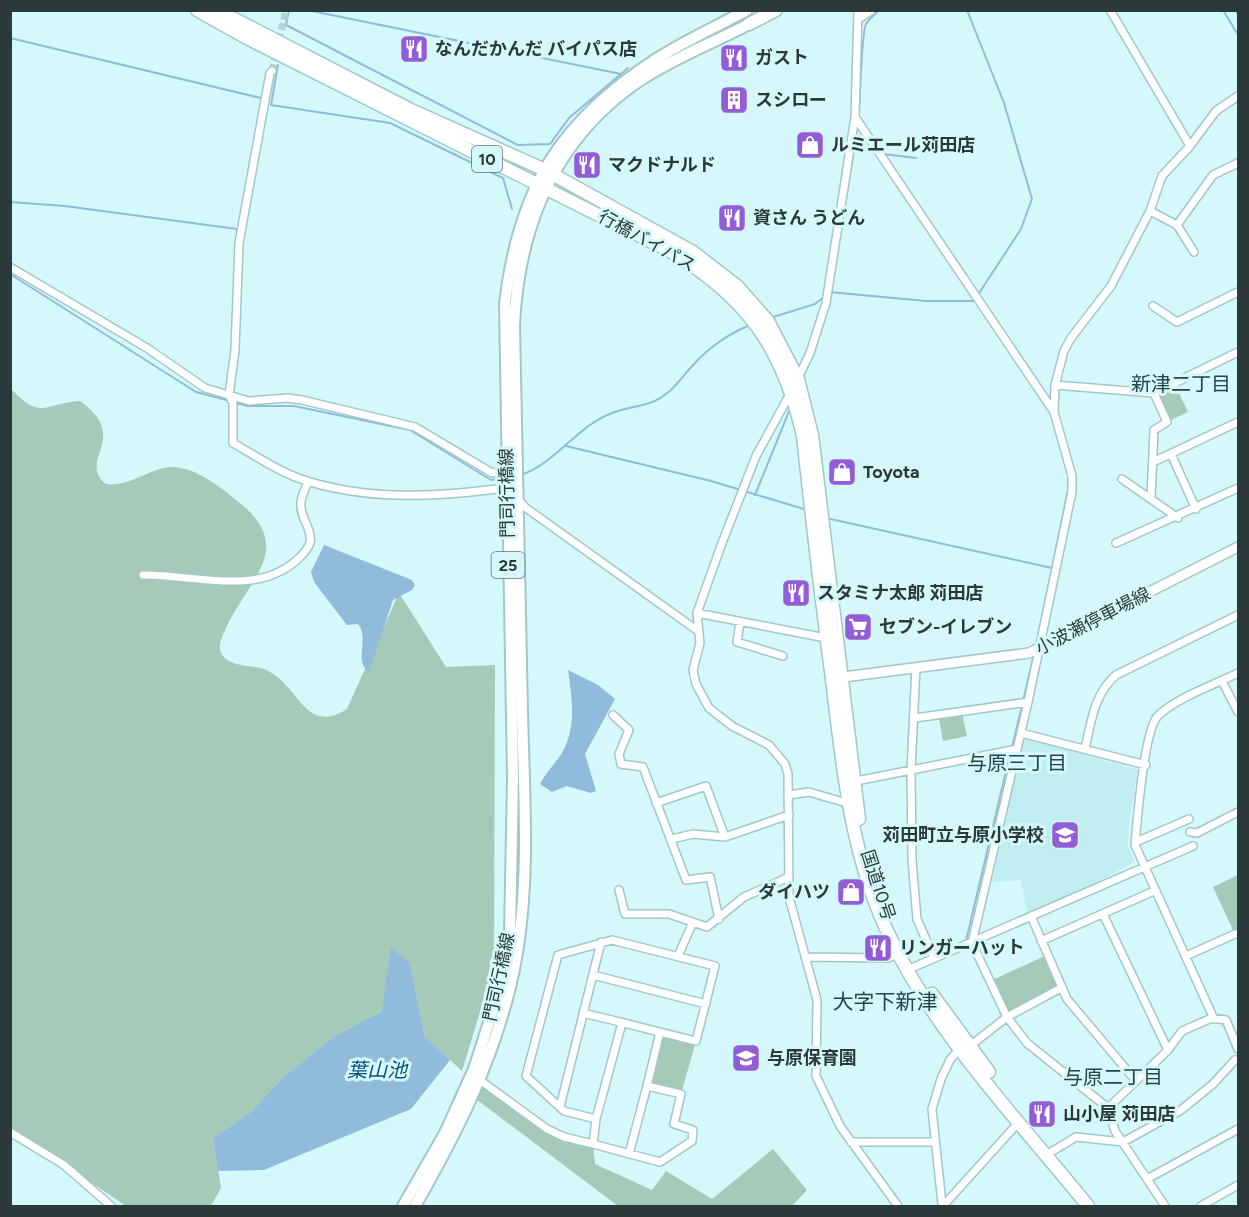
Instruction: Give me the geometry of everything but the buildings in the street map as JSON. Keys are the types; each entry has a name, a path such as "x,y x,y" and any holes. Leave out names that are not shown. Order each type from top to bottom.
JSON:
{"highway":[{"name":"行橋バイパス","path":"197,10 245,37 670,251 697,267 732,295 760,329 777,358 792,391 803,436 826,638 837,678"},
{"name":"行橋バイパス","path":"218,10 411,110 549,172 683,247 737,286 768,321 798,379 812,435 837,678"},
{"path":"749,24 776,10"},
{"name":"国道10号","path":"837,678 862,867 898,954 1019,1122 1096,1206"},
{"name":"国道10号","path":"852,805 885,912 910,968"},
{"name":"国道10号","path":"965,1047 1088,1206"}],"main road":[{"name":"門司行橋線","path":"549,172 572,129 624,81 660,56 747,10"},
{"name":"門司行橋線","path":"415,1206 464,1118 500,988 511,926 512,470 516,292 526,237 540,185 589,126 638,82 664,66 749,24"},
{"name":"門司行橋線","path":"403,1206 491,1054 510,986 519,933 524,869 517,498 512,487"},
{"name":"小波瀬停車場線","path":"837,678 1019,656 1040,649 1239,547"}],"street":[{"path":"872,10 859,14 855,117 826,303 810,353 792,391 763,441 743,486 697,613 700,643 693,670 704,701 732,726 770,745 785,764 789,795 789,897 817,1000 816,1076 840,1126 898,1206"},
{"path":"1110,10 1190,146"},
{"path":"272,71 244,207 239,243 235,350 230,395 233,403 234,443 296,478 344,490 389,495 474,493 512,487"},
{"path":"1165,1206 1115,1131 1108,1108 1027,1043 1007,1017 972,943 1040,649 1072,492 1072,476 1054,412 1055,385 1071,338 1111,286 1150,211 1162,176 1190,146 1216,111 1239,96"},
{"path":"855,117 1054,412"},
{"path":"1178,225 1213,175 1239,163"},
{"path":"1150,211 1178,225 1194,252"},
{"path":"10,267 147,348 205,388 249,401 287,398 399,421 415,427 492,473 512,470"},
{"path":"1153,306 1177,322 1239,292"},
{"path":"1055,385 1154,393 1239,352"},
{"path":"1151,498 1154,430 1167,422 1154,393"},
{"path":"1154,462 1239,422"},
{"path":"1171,454 1197,508"},
{"path":"1122,479 1178,518"},
{"path":"142,575 222,581 268,575 292,565 306,551 310,542 301,502 308,481"},
{"path":"1116,543 1178,518 1239,488"},
{"path":"517,498 526,508 698,631"},
{"path":"697,613 826,638"},
{"path":"1084,749 1097,699 1106,684 1116,675 1239,615"},
{"path":"740,622 737,642 783,656"},
{"path":"916,667 911,770 914,899 917,919 934,958"},
{"path":"1214,1018 1154,891 1136,842 1146,765 1156,718 1169,708 1239,673"},
{"path":"1222,681 1239,712"},
{"path":"915,718 1028,702"},
{"path":"613,715 629,730 619,754 619,760 623,765 643,767 686,880 710,877 720,919"},
{"path":"1021,733 1146,765"},
{"path":"849,782 1017,749"},
{"path":"656,803 706,786 725,837"},
{"path":"789,795 809,792 852,805"},
{"path":"1190,832 1197,833 1239,812"},
{"path":"672,839 693,834 725,837 789,815"},
{"path":"1136,842 1189,819"},
{"path":"910,968 1193,846"},
{"path":"619,890 625,914 669,914 707,927 720,919 744,897 789,877"},
{"path":"1041,940 1154,891"},
{"path":"1103,914 1168,1050"},
{"path":"1031,916 1061,988 1084,1022 1137,1081"},
{"path":"678,956 693,922"},
{"path":"1186,956 1235,934"},
{"path":"583,1013 696,1041 716,966 612,940 558,955 526,1076 564,1111 596,1119"},
{"path":"560,1107 601,942"},
{"path":"805,957 888,958 898,954"},
{"path":"593,975 706,1004"},
{"path":"1019,1122 944,1206 934,1142 932,1110 950,1060 1007,1017 1061,988"},
{"path":"1049,1153 1076,1137 1123,1142 1181,1110 1237,1064 1239,1050 1226,1020 1214,1018 1182,1031 1168,1050 1108,1108"},
{"path":"593,1144 596,1119 622,1023"},
{"path":"629,1154 660,1032"},
{"path":"476,1077 547,1129 564,1137 660,1162 692,1141 693,1130 674,1124 681,1094 647,1086"},
{"path":"1147,1179 1239,1129"},
{"path":"10,1132 64,1165 111,1206"},
{"path":"851,1142 934,1142"},
{"path":"1201,1206 1239,1185"}],"shaded area":[{"name":"苅田町立与原小学校","path":"1024,738 1138,770 1129,822 1128,847 1135,862 1086,888 1027,913 1021,880 992,882"}],"green space":[{"path":"1174,383 1188,412 1167,422 1154,393"},
{"path":"10,388 36,407 43,408 80,401 95,414 102,426 103,437 97,466 98,475 106,484 125,482 171,467 181,468 197,473 212,482 240,503 256,520 265,535 266,550 262,565 226,628 220,650 222,655 231,662 260,668 273,674 310,711 320,716 332,716 347,709 399,593 446,667 495,665 494,966 462,1071 425,1037 410,963 382,1011 336,1035 283,1077 252,1111 213,1138 221,1188 211,1206 126,1206 11,1128"},
{"path":"962,713 967,736 943,741 939,718"},
{"path":"1238,875 1238,941 1213,887"},
{"path":"1047,955 1061,988 1007,1017 990,981"},
{"path":"660,1032 696,1041 681,1094 647,1086"},
{"path":"481,1080 547,1129 593,1144 595,1164 652,1190 666,1171 712,1199 773,1149 807,1190 792,1206 618,1206 472,1096"}],"water":[{"path":"324,545 412,580 415,585 412,590 393,600 369,672 362,662 363,636 358,624 347,625 314,582 311,572"},
{"path":"568,670 598,685 615,699 585,754 596,791 591,793 567,786 552,792 540,784 562,753 570,733 572,712"},
{"name":"葉山池","path":"391,948 410,963 425,1037 450,1060 411,1109 264,1170 218,1171 213,1138 252,1111 283,1077 336,1035 382,1011"}],"waterway":[{"path":"289,10 286,25 518,145 550,144 569,118 628,68"},
{"path":"307,10 621,74"},
{"path":"859,109 862,50 866,24 879,10"},
{"path":"829,292 926,301 974,301 1021,229 1032,199 1004,103 967,10"},
{"path":"1223,10 1238,35"},
{"path":"1236,10 1238,15"},
{"path":"10,38 265,99"},
{"path":"278,65 271,105 390,123 503,178 512,209"},
{"path":"854,150 856,132"},
{"path":"846,198 854,150 877,153"},
{"path":"883,154 916,158"},
{"path":"10,202 65,206 237,229"},
{"path":"10,274 196,392 230,401"},
{"path":"770,318 815,304 825,296"},
{"path":"521,475 546,461 602,418 660,398 713,347 750,325"},
{"path":"236,403 248,406 294,406 410,430 491,480 504,478"},
{"path":"755,495 790,409"},
{"path":"566,446 711,481 807,510"},
{"path":"1036,646 1068,490"},
{"path":"826,518 1052,568"},
{"path":"1012,748 1034,654"},
{"path":"966,941 1010,754"}],"tunnel":[{"path":"272,71 286,10"}],"place":[{"name":"なんだかんだ バイパス店","path":"414,49"},
{"name":"ガスト","path":"734,58"},
{"name":"スシロー","path":"734,100"},
{"name":"ルミエール苅田店","path":"810,145"},
{"name":"マクドナルド","path":"587,165"},
{"name":"資さん うどん","path":"732,218"},
{"name":"Toyota","path":"842,472"},
{"name":"スタミナ太郎 苅田店","path":"796,593"},
{"name":"セブン-イレブン","path":"858,627"},
{"name":"苅田町立与原小学校","path":"1065,835"},
{"name":"ダイハツ","path":"851,892"},
{"name":"リンガーハット","path":"878,948"},
{"name":"与原保育園","path":"746,1058"},
{"name":"山小屋 苅田店","path":"1042,1114"}],"district":[{"name":"新津二丁目","path":"1181,384"},
{"name":"与原三丁目","path":"1017,763"},
{"name":"大字下新津","path":"885,1001"},
{"name":"与原二丁目","path":"1113,1077"}]}
